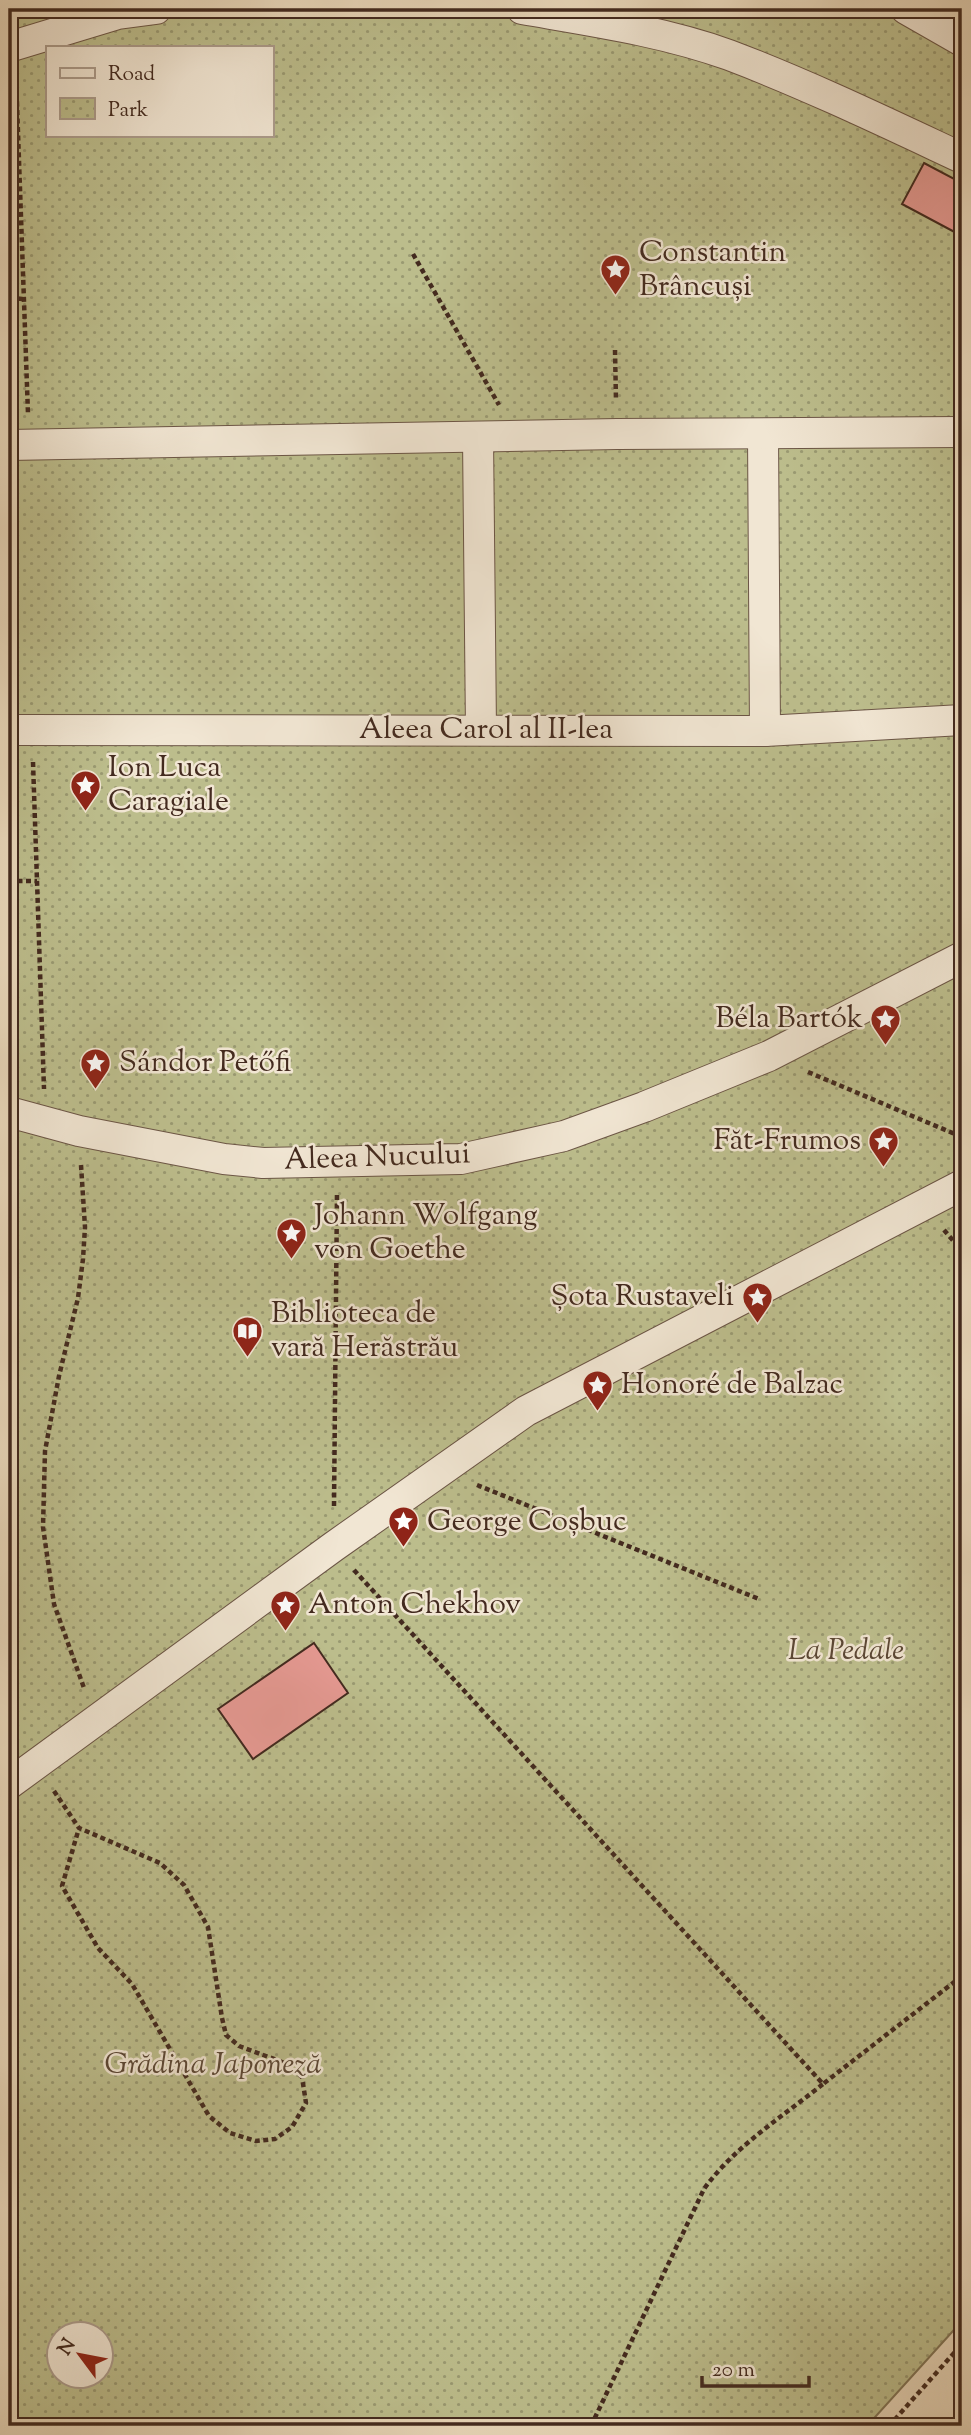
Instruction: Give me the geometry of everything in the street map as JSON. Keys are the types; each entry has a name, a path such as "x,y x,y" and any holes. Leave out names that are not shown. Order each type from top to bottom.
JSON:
{"street":[{"path":"12,45 118,14 156,9"},
{"path":"522,9 662,35 727,55 798,83 962,158"},
{"path":"906,9 962,41"},
{"path":"19,445 617,434 962,432"},
{"path":"763,434 765,731"},
{"path":"478,437 481,730"},
{"name":"Aleea Carol al II-lea","path":"20,729 765,731 962,720"},
{"name":"Aleea Nucului","path":"9,1112 79,1131 224,1159 263,1163 461,1159 564,1136 644,1107 769,1056 962,957"},
{"path":"9,1784 333,1547 526,1411 962,1185"}],"path":[{"path":"12,45 24,299 19,445"},
{"path":"413,254 516,436"},
{"path":"9,298 24,299"},
{"path":"615,350 617,434"},
{"path":"20,729 37,881 45,1122"},
{"path":"9,881 37,881"},
{"path":"769,1056 962,1137"},
{"path":"79,1131 85,1227 83,1259 78,1298 59,1376 45,1451 43,1527 54,1604 95,1719"},
{"path":"338,1160 333,1547 823,2084"},
{"path":"440,1471 759,1599"},
{"path":"35,1764 79,1828 160,1863 184,1885 208,1927 226,2035 239,2046 282,2062 302,2077 306,2103 292,2127 275,2139 256,2141 230,2133 209,2116 132,1984 98,1948 62,1886 79,1828"},
{"path":"591,2426 704,2189 715,2172 962,1976"},
{"path":"889,2426 962,2344"}],"green space":[{"path":"9,9 962,9 962,2321 867,2426 9,2426"}],"building":[{"path":"924,163 962,183 962,236 902,204"},
{"path":"314,1643 348,1693 253,1759 218,1709"}],"place":[{"name":"Constantin Brâncuși","path":"616,297"},
{"name":"Ion Luca Caragiale","path":"85,812"},
{"name":"Béla Bartók","path":"886,1046"},
{"name":"Sándor Petőfi","path":"96,1090"},
{"name":"Făt-Frumos","path":"884,1168"},
{"name":"Johann Wolfgang von Goethe","path":"291,1260"},
{"name":"Șota Rustaveli","path":"757,1324"},
{"name":"Biblioteca de vară Herăstrău","path":"248,1358"},
{"name":"Honoré de Balzac","path":"598,1412"},
{"name":"George Coșbuc","path":"404,1549"},
{"name":"Anton Chekhov","path":"285,1632"}],"park label":[{"name":"La Pedale","path":"846,1651"},
{"name":"Grădina Japoneză","path":"213,2065"}]}
